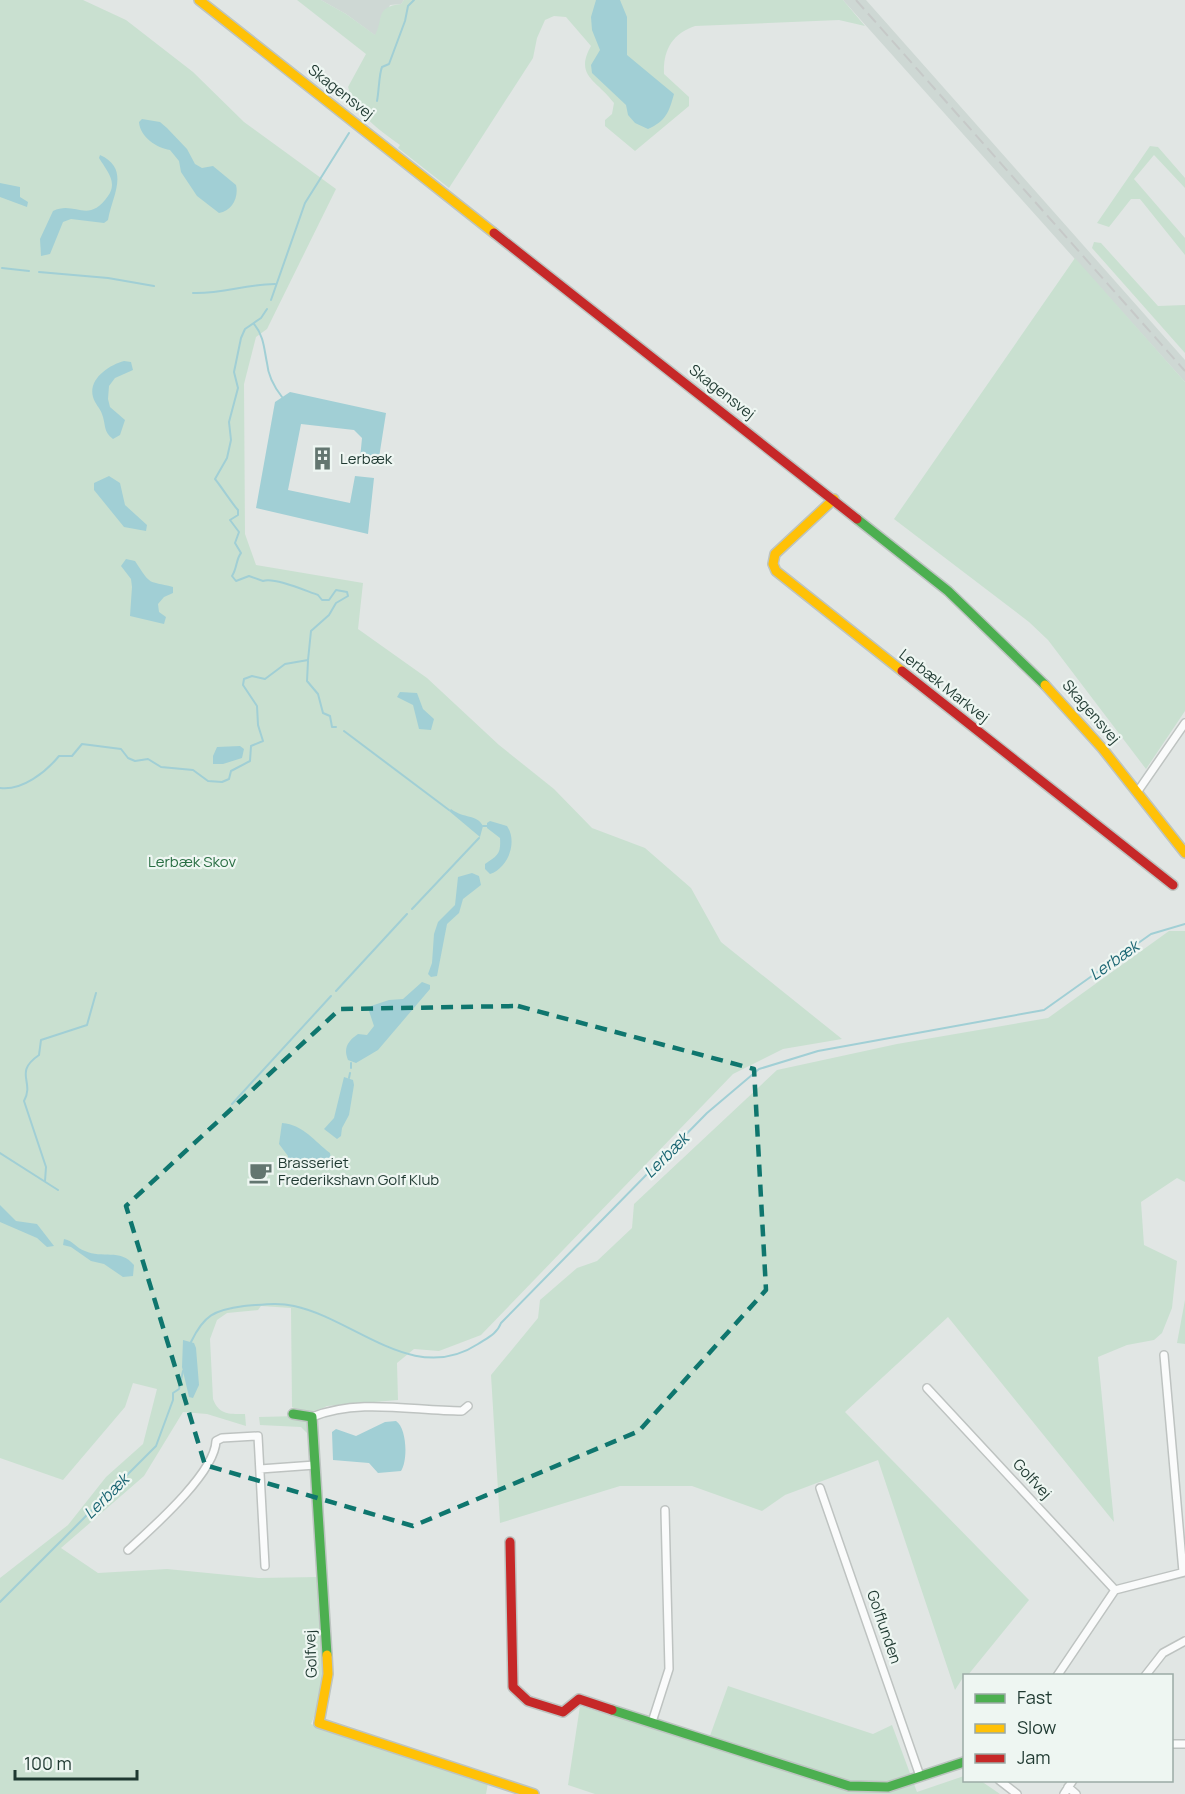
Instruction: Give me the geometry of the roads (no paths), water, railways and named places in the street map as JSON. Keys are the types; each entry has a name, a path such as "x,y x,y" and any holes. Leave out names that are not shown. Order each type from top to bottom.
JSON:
{"street":[{"name":"Skagensvej","path":"199,0 948,591 992,630 1065,703 1138,791 1185,853"},
{"name":"Lerbæk Markvej","path":"834,499 775,554 773,564 776,572 1173,885"},
{"path":"1138,791 1184,726"},
{"path":"1058,1674 1115,1590 1184,1572 1164,1355"},
{"name":"Golfvej","path":"927,1388 1115,1590"},
{"path":"292,1414 312,1417 348,1408 403,1406 462,1411 468,1406"},
{"name":"Golfvej","path":"312,1417 328,1674 319,1723 534,1794"},
{"path":"128,1550 177,1504 216,1453 216,1442 222,1438 258,1436 266,1566"},
{"path":"260,1469 315,1465"},
{"name":"Golflunden","path":"820,1488 920,1776"},
{"path":"652,1722 669,1669 665,1510"},
{"path":"510,1542 513,1687 517,1695 563,1712 579,1699 849,1786 888,1787 963,1762"},
{"path":"1147,1674 1163,1653 1185,1641"},
{"path":"1002,1782 1017,1794"},
{"path":"1066,1791 1076,1794"}],"water":[{"path":"596,0 620,0 627,17 627,55 674,94 666,115 659,123 648,129 635,123 628,115 626,105 592,73 591,65 600,50 592,30 591,17"},
{"path":"142,119 160,122 187,149 195,164 202,168 213,166 236,185 234,203 224,212 219,213 197,196 181,172 179,161 170,150 155,144 142,132 139,122"},
{"path":"100,155 115,168 117,175 108,220 104,223 71,219 63,222 50,254 41,256 40,239 53,211 61,208 88,211 94,209 101,205 111,191 112,181 99,158"},
{"path":"0,183 20,187 20,197 28,202 27,207 0,197"},
{"path":"124,361 131,362 133,370 115,378 109,386 110,407 125,420 120,435 113,439 106,431 92,390 97,379 106,369"},
{"path":"290,392 386,413 378,464 360,459 362,438 354,430 301,424 288,490 350,503 355,476 374,478 368,534 256,508 275,402"},
{"path":"109,476 120,483 125,505 147,525 146,531 124,527 94,490 94,483"},
{"path":"126,559 135,561 144,575 154,583 173,587 173,593 164,597 158,604 159,612 166,617 164,624 130,616 131,579 121,566"},
{"path":"400,692 417,693 423,709 434,719 431,730 419,729 413,705 397,697"},
{"path":"240,746 244,749 242,758 223,764 213,764 213,756 217,747"},
{"path":"451,809 480,822 483,826 480,837 449,811"},
{"path":"490,821 507,826 512,839 506,860 502,866 490,874 485,869 485,864 498,854 500,838 487,828 487,823"},
{"path":"472,873 479,876 481,885 463,899 459,913 447,924 437,976 431,977 428,974 432,963 434,934 438,922 455,905 458,877"},
{"path":"422,982 430,985 430,989 378,1050 356,1063 348,1060 346,1048 349,1042 358,1034 367,1035 374,1026 369,1011 371,1006 389,1000 403,999"},
{"path":"344,1077 353,1080 354,1085 349,1115 342,1128 341,1136 337,1139 324,1129 334,1118"},
{"path":"282,1123 290,1124 308,1134 330,1153 331,1160 311,1168 288,1170 288,1156 279,1144"},
{"path":"0,1205 16,1221 37,1224 54,1246 47,1247 37,1238 0,1222"},
{"path":"64,1239 91,1253 117,1255 129,1260 134,1265 133,1276 123,1277 104,1264 91,1261 71,1247 63,1245"},
{"path":"183,1340 194,1343 196,1348 199,1385 193,1398 189,1397 182,1367"},
{"path":"396,1421 402,1430 405,1445 405,1460 401,1471 378,1473 369,1463 333,1460 332,1432 336,1429 356,1436 385,1422"}],"waterway":[{"path":"377,101 382,67 389,64 405,21 408,6 414,0"},
{"path":"271,300 305,203 349,133"},
{"path":"2,268 29,271"},
{"path":"39,272 108,278 154,286"},
{"path":"193,293 275,284"},
{"path":"0,788 17,787 33,779 59,756 72,756 82,744 121,749 128,758 135,761 148,759 161,767 193,770 208,781 222,782 229,779 231,771 250,761 251,746 263,741 258,725 257,706 243,685 244,679 252,676 265,679 285,664 308,660 311,631 329,615 336,603 348,596 347,592 336,590 329,600 322,600 318,595 282,583 263,581 249,576 236,581 232,576 241,553 235,543 239,532 230,520 238,515 238,510 215,479 227,458 231,440 229,422 238,388 234,372 241,338 245,329 261,318 267,309"},
{"path":"254,324 262,338 270,377 282,397"},
{"path":"308,661 307,681 318,694 323,713 330,716 332,727 336,727"},
{"path":"344,731 449,810"},
{"path":"412,909 479,838"},
{"path":"336,991 407,914"},
{"name":"Lerbæk","path":"191,1342 206,1320 217,1312 244,1306 281,1304 317,1313 385,1346 408,1354 431,1358 454,1355 478,1344 494,1333 501,1323 707,1113 759,1069 818,1051 1044,1010 1151,934 1185,924"},
{"path":"45,1181 46,1167 24,1101 27,1094 27,1067 39,1055 41,1040 87,1025 96,993"},
{"path":"232,1104 331,996"},
{"path":"351,1063 351,1068"},
{"path":"349,1078 350,1073"},
{"path":"0,1153 58,1190"},
{"name":"Lerbæk","path":"0,1602 156,1446 173,1400 173,1393 179,1389 183,1371"}],"railway":[{"path":"856,0 1185,371"}],"place":[{"name":"Lerbæk","path":"322,459"},
{"name":"Brasseriet Frederikshavn Golf Klub","path":"260,1172"}],"park label":[{"name":"Lerbæk Skov","path":"192,862"}]}
